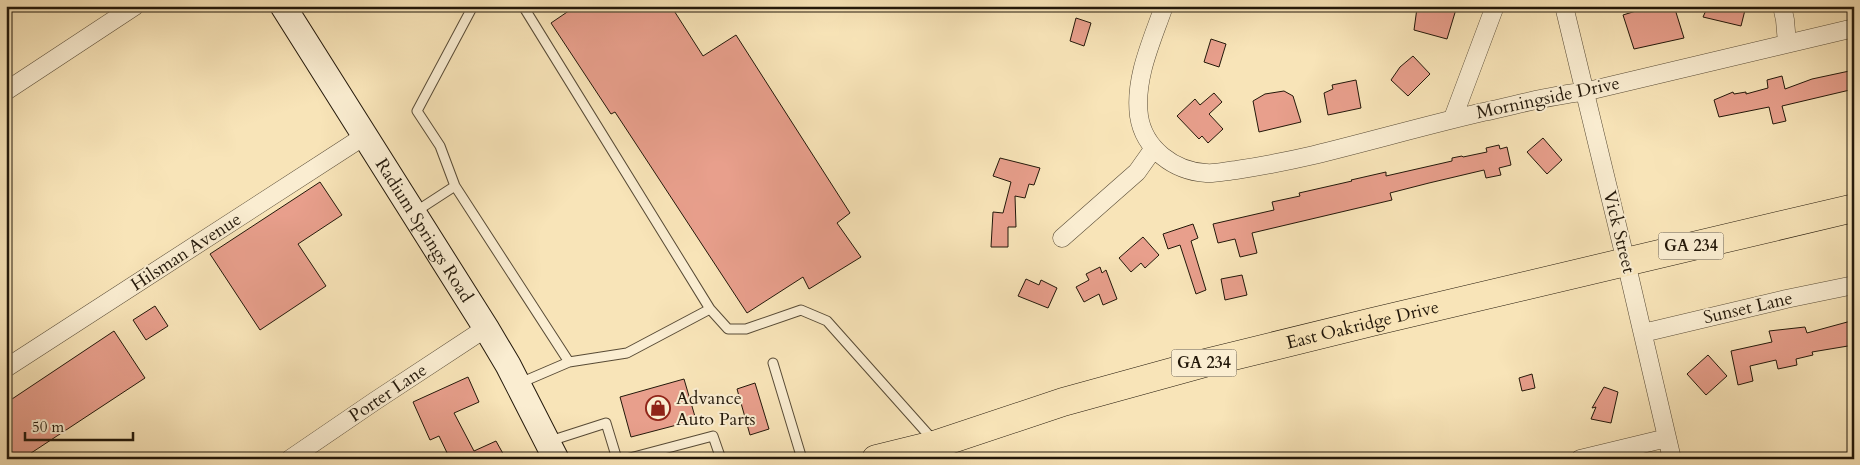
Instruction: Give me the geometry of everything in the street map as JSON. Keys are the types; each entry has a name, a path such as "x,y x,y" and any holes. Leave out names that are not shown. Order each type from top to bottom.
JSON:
{"main road":[{"name":"Radium Springs Road","path":"283,6 486,328 518,384 551,450"},
{"name":"East Oakridge Drive","path":"876,459 937,444 1063,402 1201,364 1854,208"}],"street":[{"path":"6,91 135,6"},
{"path":"1062,238 1137,172 1154,148 1143,131 1139,117 1138,98 1143,67 1164,6"},
{"path":"1453,118 1494,6"},
{"name":"Vick Street","path":"1564,6 1672,459"},
{"path":"1782,6 1786,20 1787,43"},
{"name":"Morningside Drive","path":"1154,148 1165,159 1176,166 1208,174 1276,164 1427,127 1453,118 1560,94 1584,92 1854,28"},
{"name":"Hilsman Avenue","path":"6,368 366,135"},
{"name":"Sunset Lane","path":"1643,333 1854,284"},
{"name":"Porter Lane","path":"290,459 375,400 486,328"},
{"path":"1580,459 1667,438"}],"lane":[{"path":"473,6 417,111 440,146 455,186 569,362"},
{"path":"523,6 710,308 728,330 746,329 801,310 827,321 937,444"},
{"path":"412,213 455,186"},
{"path":"518,384 569,362 627,353 710,308"},
{"path":"773,363 802,459"},
{"path":"551,450 606,423 617,459"},
{"path":"626,459 713,436 721,459"}],"building":[{"path":"576,6 671,6 703,56 736,35 850,213 837,223 861,257 809,289 803,277 747,313 615,112 611,114 551,23"},
{"path":"1457,6 1447,39 1414,30 1417,8"},
{"path":"1652,6 1674,6 1684,38 1634,49 1623,15"},
{"path":"1708,6 1746,6 1741,26 1703,17"},
{"path":"1076,18 1091,23 1084,46 1070,41"},
{"path":"1211,39 1226,44 1219,67 1204,62"},
{"path":"1413,56 1430,74 1408,96 1391,80 1400,67"},
{"path":"1854,70 1854,89 1782,106 1786,121 1773,124 1769,107 1719,117 1714,100 1733,92 1734,94 1746,92 1746,94 1768,88 1767,80 1782,76 1785,89 1812,79"},
{"path":"1356,80 1361,108 1328,115 1324,93 1333,89 1332,85"},
{"path":"1284,91 1293,96 1301,122 1259,132 1253,101 1265,94"},
{"path":"1214,93 1222,102 1209,114 1223,129 1208,143 1202,136 1199,139 1177,116 1195,99 1200,105"},
{"path":"1543,138 1562,160 1547,174 1527,152"},
{"path":"1499,145 1500,149 1507,147 1511,165 1499,168 1501,175 1486,178 1484,170 1390,193 1392,200 1252,233 1257,253 1240,257 1235,239 1218,243 1213,224 1274,210 1272,202 1300,196 1299,193 1386,172 1386,176 1452,161 1452,158 1487,152 1486,148"},
{"path":"1000,158 1040,168 1034,185 1029,184 1025,198 1015,196 1016,227 1008,227 1008,247 991,247 993,212 1003,213 1011,182 993,176"},
{"path":"320,182 342,215 298,244 326,286 260,330 210,254"},
{"path":"1193,224 1198,238 1191,241 1206,290 1196,294 1180,245 1168,249 1163,234"},
{"path":"1143,237 1159,255 1145,268 1141,263 1131,272 1119,258"},
{"path":"1100,267 1102,273 1106,270 1117,299 1103,305 1099,294 1084,302 1076,287 1089,280 1086,274"},
{"path":"1242,275 1247,295 1225,300 1221,279"},
{"path":"1026,279 1039,285 1041,280 1057,288 1048,308 1018,296"},
{"path":"155,306 168,326 146,340 133,320"},
{"path":"1851,321 1854,328 1854,345 1812,352 1813,355 1796,359 1797,365 1778,369 1776,360 1750,366 1753,381 1738,385 1731,351 1772,342 1769,331 1805,327 1807,333"},
{"path":"114,331 145,378 22,459 6,459 6,403"},
{"path":"1708,355 1727,376 1706,395 1687,374"},
{"path":"1532,374 1535,388 1522,391 1519,378"},
{"path":"468,377 479,402 454,413 474,451 496,441 506,459 450,459 439,436 430,440 413,402"},
{"name":"Advance Auto Parts","path":"684,379 696,420 631,437 620,397"},
{"path":"755,383 769,429 750,435 737,389"},
{"path":"1604,387 1618,392 1611,423 1591,419 1596,407 1592,408"}],"place":[{"name":"Advance Auto Parts","path":"658,408"}]}
